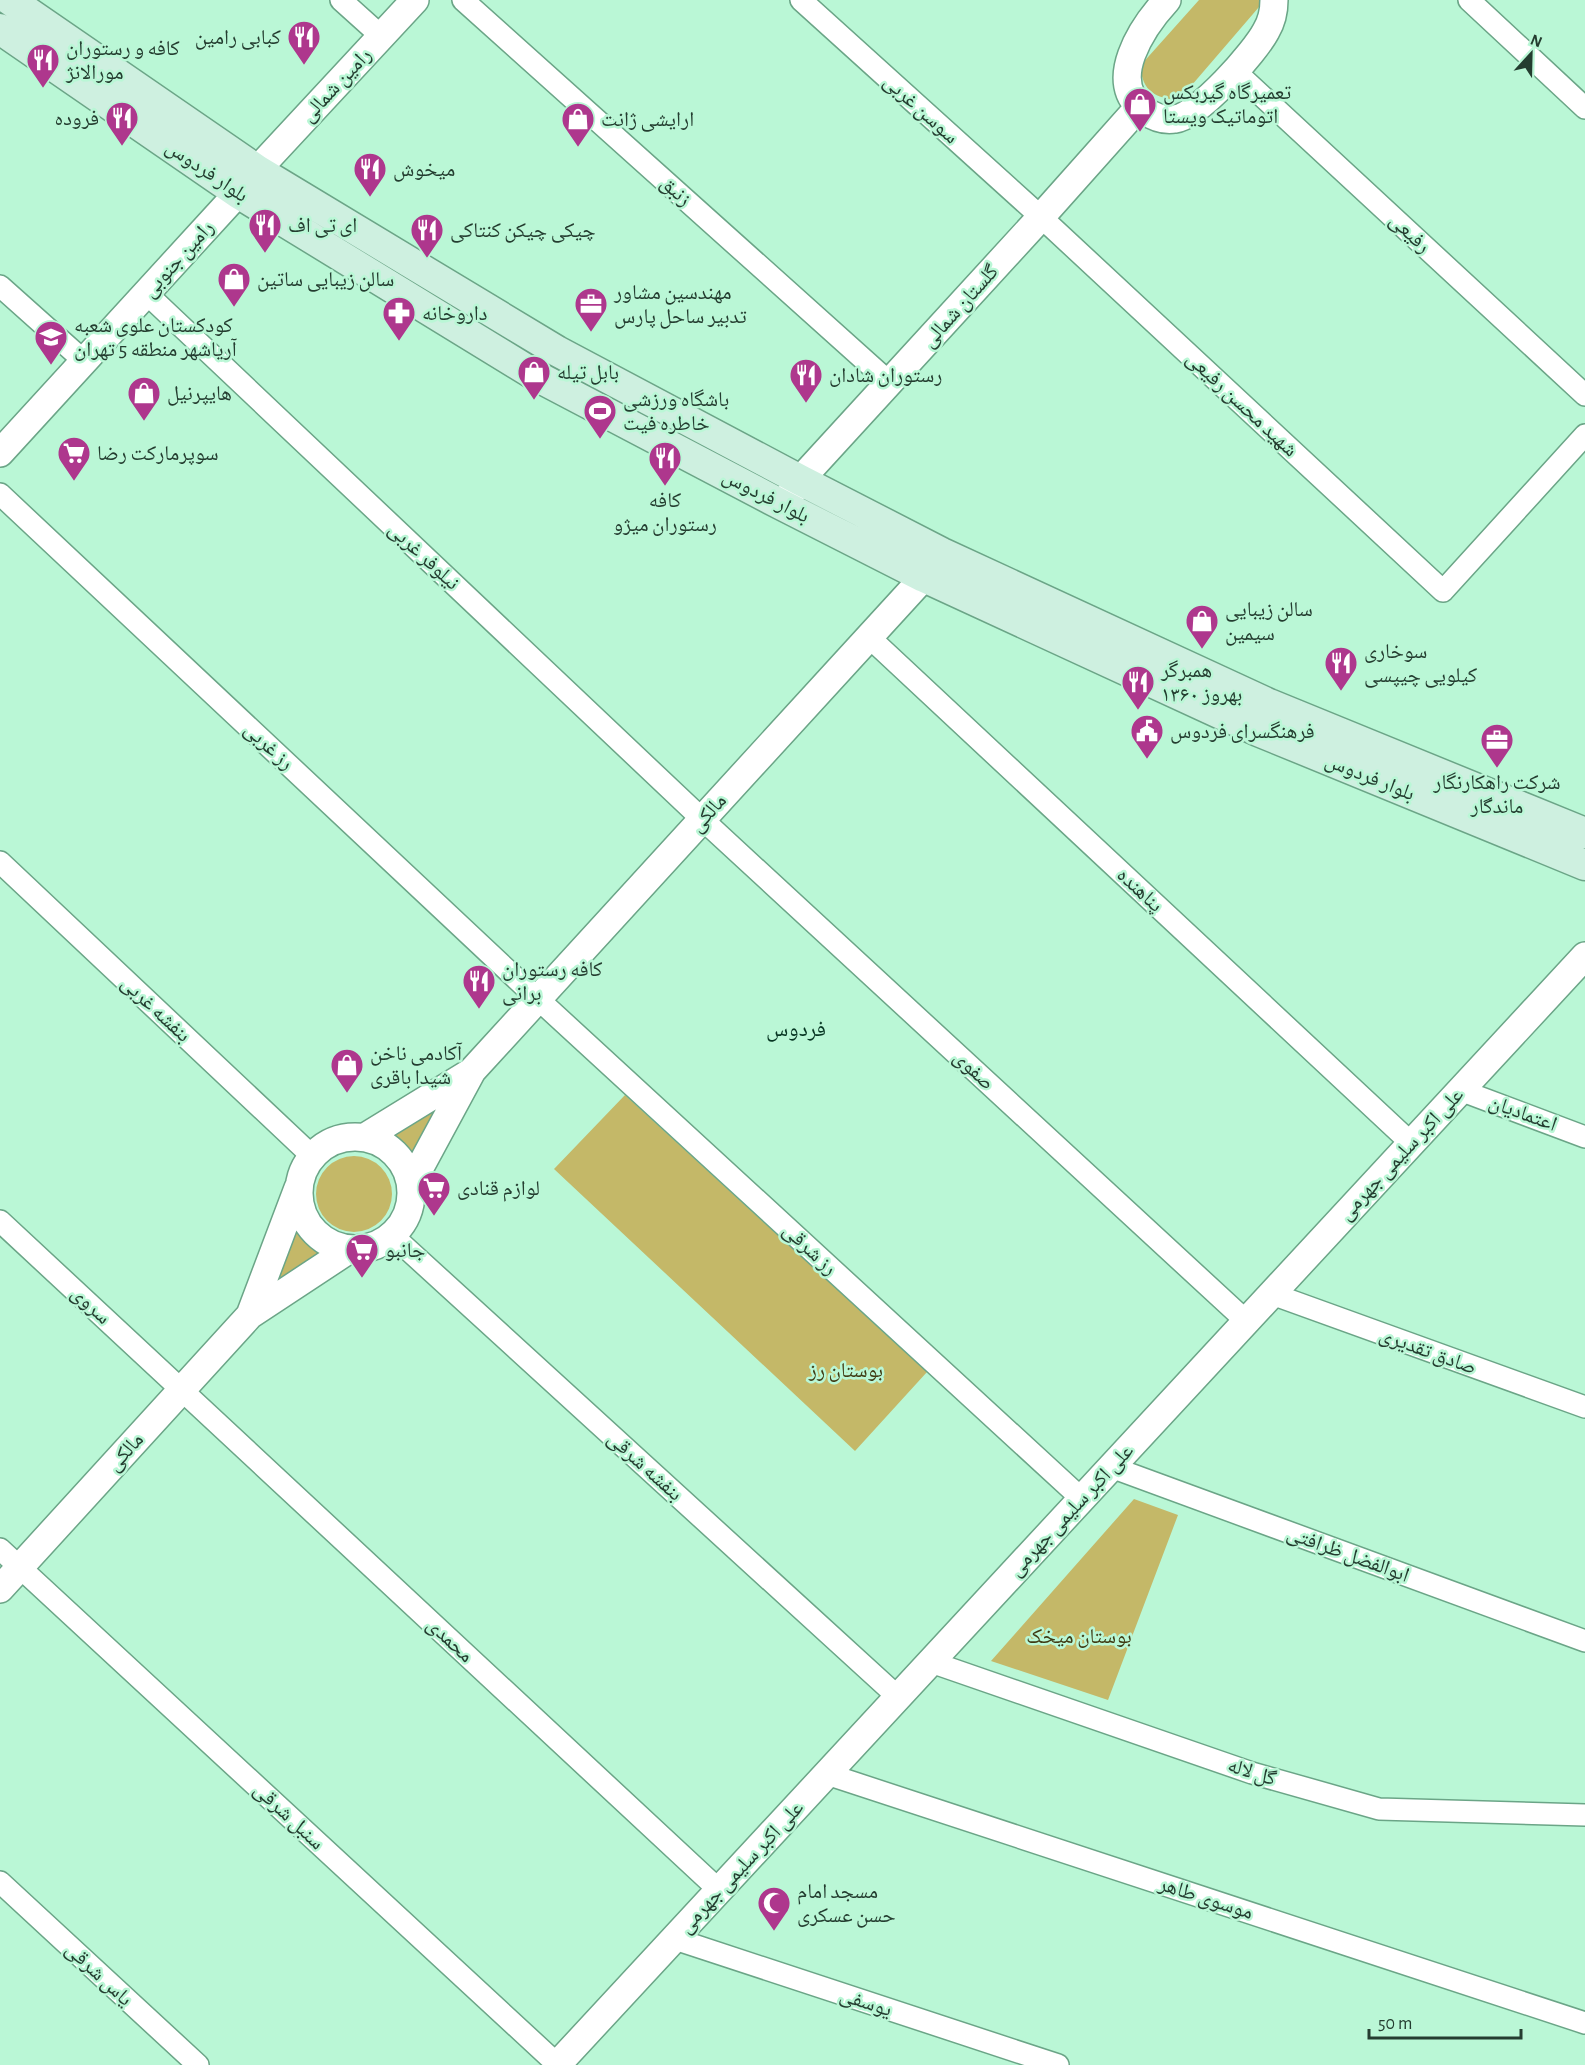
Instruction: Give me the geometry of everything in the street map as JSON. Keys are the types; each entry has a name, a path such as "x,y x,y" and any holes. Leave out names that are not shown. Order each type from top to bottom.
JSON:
{"main road":[{"name":"بلوار فردوس","path":"10,0 257,170 556,351 942,553 1269,704 1585,833"},
{"name":"بلوار فردوس","path":"0,29 238,193 540,378 924,577 1258,731 1585,866"},
{"name":"رامین جنوبی","path":"238,193 257,170"}],"street":[{"path":"341,0 381,36"},
{"name":"رامین شمالی","path":"257,170 415,0"},
{"name":"زنبق","path":"462,0 890,382"},
{"name":"سوسن غربی","path":"801,0 1041,217"},
{"path":"1160,2 1136,46 1128,69 1127,83 1139,107 1153,116 1166,120 1186,116 1196,109 1235,70 1265,33 1272,20 1274,0"},
{"path":"1469,0 1585,108"},
{"name":"رفیعی","path":"1235,70 1585,395"},
{"name":"گلستان شمالی","path":"782,505 800,480 1139,107"},
{"name":"رامین جنوبی","path":"0,453 238,193"},
{"name":"شهید محسن رفیعی","path":"1041,217 1443,591 1585,435"},
{"path":"0,286 84,361"},
{"name":"نیلوفر غربی","path":"146,293 702,819"},
{"name":"رز غربی","path":"0,494 538,999"},
{"name":"مالکی","path":"411,1184 472,1071 924,577 942,553"},
{"name":"پناهنده","path":"869,637 1411,1143"},
{"name":"صفوی","path":"702,819 1246,1321"},
{"name":"بنفشه غربی","path":"0,862 312,1156"},
{"name":"علی اکبر سلیمی جهرمی","path":"558,2065 1585,956"},
{"name":"رز شرقی","path":"538,999 1082,1499"},
{"name":"مالکی","path":"365,1137 472,1071"},
{"name":"اعتمادیان","path":"1460,1090 1585,1137"},
{"path":"345,1137 365,1137 382,1143 396,1153 406,1168 411,1184 411,1203 405,1221 393,1236 372,1246 350,1250 333,1245 317,1236 306,1222 299,1206 298,1188 302,1171 312,1156 327,1143 345,1137"},
{"name":"مالکی","path":"250,1315 298,1188"},
{"name":"سروی","path":"0,1221 181,1390"},
{"name":"بنفشه شرقی","path":"393,1236 898,1697"},
{"name":"مالکی","path":"0,1589 250,1315 350,1250"},
{"name":"صادق تقدیری","path":"1272,1294 1585,1407"},
{"name":"محمدی","path":"181,1390 719,1890"},
{"name":"ابوالفضل ظرافتی","path":"1111,1467 1585,1641"},
{"name":"سنبل شرقی","path":"0,1549 558,2065"},
{"name":"گل لاله","path":"931,1662 1252,1773 1378,1809 1585,1815"},
{"name":"موسوی طاهر","path":"827,1774 1585,2023"},
{"name":"یاس شرقی","path":"0,1882 198,2065"},
{"name":"یوسفی","path":"675,1939 1058,2065"}],"green space":[{"path":"1199,0 1260,0 1259,7 1179,100 1163,98 1147,88 1140,66"},
{"name":"بوستان رز","path":"625,1095 927,1372 855,1451 554,1169"},
{"path":"446,1097 412,1154 389,1134"},
{"path":"347,1156 361,1156 375,1162 386,1173 392,1187 389,1209 381,1221 361,1232 347,1232 333,1226 322,1215 316,1201 316,1187 322,1173 333,1162"},
{"path":"293,1230 323,1255 265,1295"},
{"name":"بوستان میخک","path":"1134,1499 1178,1515 1108,1700 991,1661"}],"place":[{"name":"کبابى رامین","path":"304,66"},
{"name":"کافه و رستوران مورالانژ","path":"43,89"},
{"name":"تعمیرگاه گیربکس اتوماتیک ویستا","path":"1140,133"},
{"name":"فروده","path":"122,147"},
{"name":"ارایشی ژانت","path":"578,148"},
{"name":"میخوش","path":"370,198"},
{"name":"ای تی اف","path":"265,254"},
{"name":"چیکی چیکن کنتاکی","path":"427,259"},
{"name":"سالن زیبایی ساتین","path":"234,308"},
{"name":"مهندسین مشاور تدبیر ساحل پارس","path":"591,333"},
{"name":"داروخانه","path":"399,342"},
{"name":"کودکستان علوی شعبه آریاشهر منطقه 5 تهران","path":"51,366"},
{"name":"بابل تیله","path":"534,401"},
{"name":"رستوران شادان","path":"806,404"},
{"name":"هایپرنیل","path":"144,422"},
{"name":"باشگاه ورزشی خاطره فیت","path":"600,440"},
{"name":"سوپرمارکت رضا","path":"74,482"},
{"name":"کافه رستوران ميژو","path":"665,487"},
{"name":"سالن زیبایی سیمین","path":"1202,650"},
{"name":"سوخاری كيلويی چيپسی","path":"1341,692"},
{"name":"همبرگر بهروز ۱۳۶۰","path":"1138,711"},
{"name":"فرهنگسرای فردوس","path":"1147,760"},
{"name":"شرکت راهکارنگار ماندگار","path":"1497,769"},
{"name":"كافه رستوران برانى","path":"479,1010"},
{"name":"آکادمی ناخن شیدا باقری","path":"347,1094"},
{"name":"لوازم قنادی","path":"434,1217"},
{"name":"جانبو","path":"362,1279"},
{"name":"مسجد امام حسن عسکری","path":"774,1932"}],"district":[{"name":"فردوس","path":"796,1029"}]}
